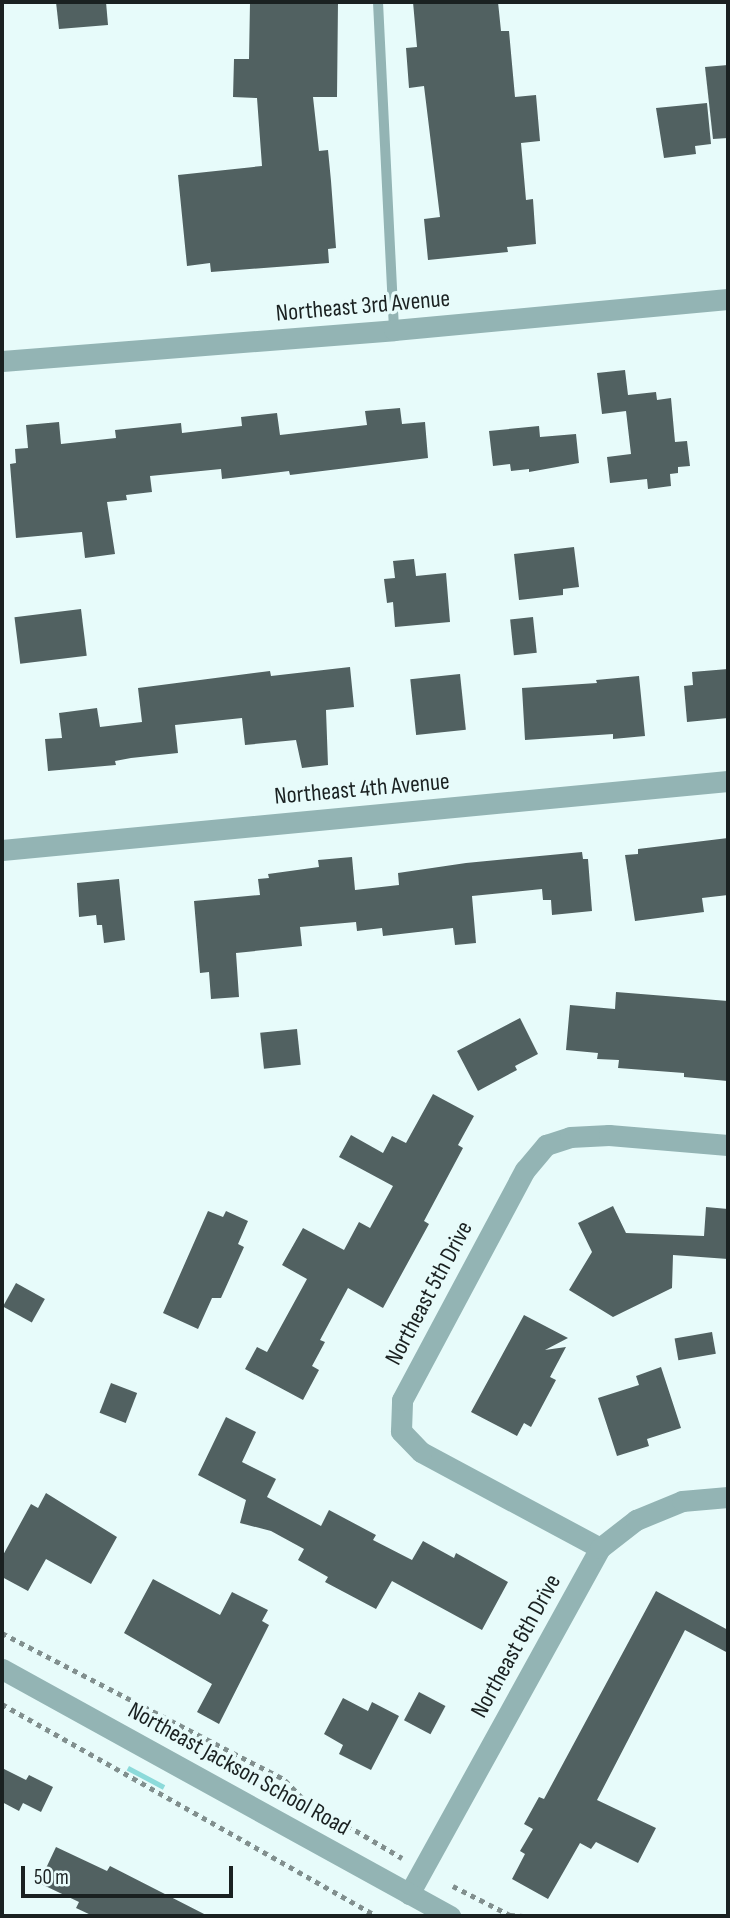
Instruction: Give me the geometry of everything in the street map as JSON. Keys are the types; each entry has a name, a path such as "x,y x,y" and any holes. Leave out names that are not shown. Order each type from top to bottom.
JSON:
{"street":[{"name":"Northeast 3rd Avenue","path":"2,361 394,330 728,299"},
{"name":"Northeast 4th Avenue","path":"2,850 728,781"},
{"name":"Northeast 5th Drive","path":"600,1548 421,1452 401,1431 401,1400 525,1170 546,1145 570,1137 609,1135 728,1144"},
{"name":"Northeast 6th Drive","path":"408,1894 600,1548 636,1520 682,1502 728,1497"},
{"name":"Northeast Jackson School Road","path":"2,1669 450,1916"}],"lane":[{"path":"378,2 394,330"}],"path":[{"path":"2,1633 285,1780 304,1800 422,1870 510,1915 523,1916"},
{"path":"2,1704 376,1916"},
{"path":"347,1900 350,1894"}],"shaded area":[{"path":"160,1720 196,1740 193,1744 158,1724"},
{"path":"129,1766 165,1785 163,1790 127,1770"}],"building":[{"path":"56,2 106,2 108,25 59,29"},
{"path":"250,2 338,2 337,97 313,97 319,151 328,150 336,248 328,249 329,263 211,272 210,263 187,266 178,175 262,166 257,98 233,97 234,59 249,59"},
{"path":"413,2 498,2 501,31 509,31 515,97 536,95 540,141 521,143 526,200 533,199 536,244 507,247 508,252 428,260 424,219 440,217 424,86 409,88 406,48 417,47"},
{"path":"728,65 728,138 713,139 705,67"},
{"path":"707,103 711,144 695,146 696,154 664,158 656,108"},
{"path":"625,370 628,395 656,392 657,400 671,398 675,442 687,441 690,466 678,467 678,473 670,474 671,486 648,489 647,479 610,483 607,457 631,454 626,411 602,414 597,373"},
{"path":"400,408 402,424 425,422 428,458 290,475 289,471 222,479 221,469 150,476 152,492 126,495 127,500 107,502 115,554 85,558 82,532 16,538 10,464 16,463 15,449 28,448 26,425 59,422 61,444 116,438 115,430 181,423 182,433 242,426 241,417 277,413 280,435 367,425 365,411"},
{"path":"539,426 540,437 576,434 579,463 529,472 529,469 511,471 510,464 493,466 489,431"},
{"path":"574,547 579,587 563,589 563,595 519,600 514,554"},
{"path":"414,559 416,576 446,573 450,622 395,627 393,602 387,603 384,579 395,578 393,561"},
{"path":"81,609 87,656 20,664 14,617"},
{"path":"533,617 537,653 514,655 510,619"},
{"path":"350,667 354,707 326,710 328,765 302,768 296,740 245,745 242,718 175,725 178,753 115,761 116,765 48,771 45,739 62,738 59,713 97,708 100,727 142,722 138,688 270,671 271,676"},
{"path":"728,669 728,718 687,722 684,686 693,685 692,672"},
{"path":"460,674 466,730 416,735 410,679"},
{"path":"639,676 645,736 613,739 613,734 525,740 522,688 597,683 596,680"},
{"path":"728,838 728,895 702,898 704,912 635,921 625,855 638,854 638,849"},
{"path":"582,852 583,859 588,859 592,911 552,915 551,900 543,900 542,889 472,896 476,943 455,945 453,928 383,936 382,928 357,931 356,922 300,927 302,946 236,953 239,997 211,999 209,972 200,973 194,901 260,895 258,879 269,878 268,874 319,867 318,860 352,857 355,890 399,885 398,873 466,863"},
{"path":"119,879 125,940 104,943 102,925 97,925 96,915 79,917 77,883"},
{"path":"616,992 728,1001 728,1081 684,1077 684,1073 618,1068 619,1060 597,1059 598,1053 566,1050 570,1005 615,1009"},
{"path":"520,1018 538,1054 515,1066 517,1070 478,1091 457,1051"},
{"path":"297,1029 301,1065 264,1069 260,1033"},
{"path":"433,1094 474,1116 458,1145 463,1148 424,1221 429,1224 383,1308 348,1288 320,1340 325,1342 312,1366 319,1370 303,1400 245,1369 257,1347 267,1352 307,1279 282,1265 303,1228 344,1250 359,1222 370,1228 393,1186 339,1157 351,1135 383,1153 392,1136 406,1143"},
{"path":"613,1206 626,1233 704,1236 706,1207 728,1209 728,1259 673,1255 672,1288 613,1317 569,1290 592,1252 578,1223"},
{"path":"208,1211 223,1217 226,1211 248,1221 238,1244 244,1247 221,1298 212,1298 198,1329 163,1313"},
{"path":"16,1283 45,1299 32,1323 3,1307"},
{"path":"524,1315 568,1338 545,1350 566,1347 550,1377 556,1380 531,1427 524,1423 517,1436 471,1412"},
{"path":"712,1332 716,1354 678,1360 675,1339"},
{"path":"661,1367 681,1428 647,1439 649,1446 617,1456 598,1398 639,1385 636,1376"},
{"path":"111,1383 137,1393 126,1423 100,1413"},
{"path":"226,1417 256,1432 242,1462 276,1479 267,1497 321,1526 329,1510 376,1535 373,1540 412,1560 423,1541 454,1558 456,1553 508,1582 482,1630 392,1581 376,1609 325,1582 328,1577 298,1560 304,1549 271,1531 240,1523 246,1500 198,1475"},
{"path":"46,1493 117,1537 91,1584 46,1559 28,1591 2,1577 2,1557 31,1504 38,1508"},
{"path":"153,1579 220,1615 232,1592 268,1610 262,1621 269,1625 219,1724 197,1712 212,1684 124,1633"},
{"path":"656,1591 728,1630 728,1653 685,1630 597,1800 656,1828 638,1863 596,1842 591,1849 580,1843 548,1899 512,1879 525,1854 520,1851 533,1829 524,1824 539,1797 544,1799"},
{"path":"419,1692 445,1706 430,1734 404,1720"},
{"path":"343,1698 368,1711 372,1702 399,1716 371,1770 339,1754 343,1745 324,1734"},
{"path":"2,1768 26,1780 29,1775 53,1787 41,1812 23,1803 19,1811 2,1802"},
{"path":"56,1847 107,1871 110,1866 208,1916 93,1916 76,1908 79,1902 39,1883"}]}
